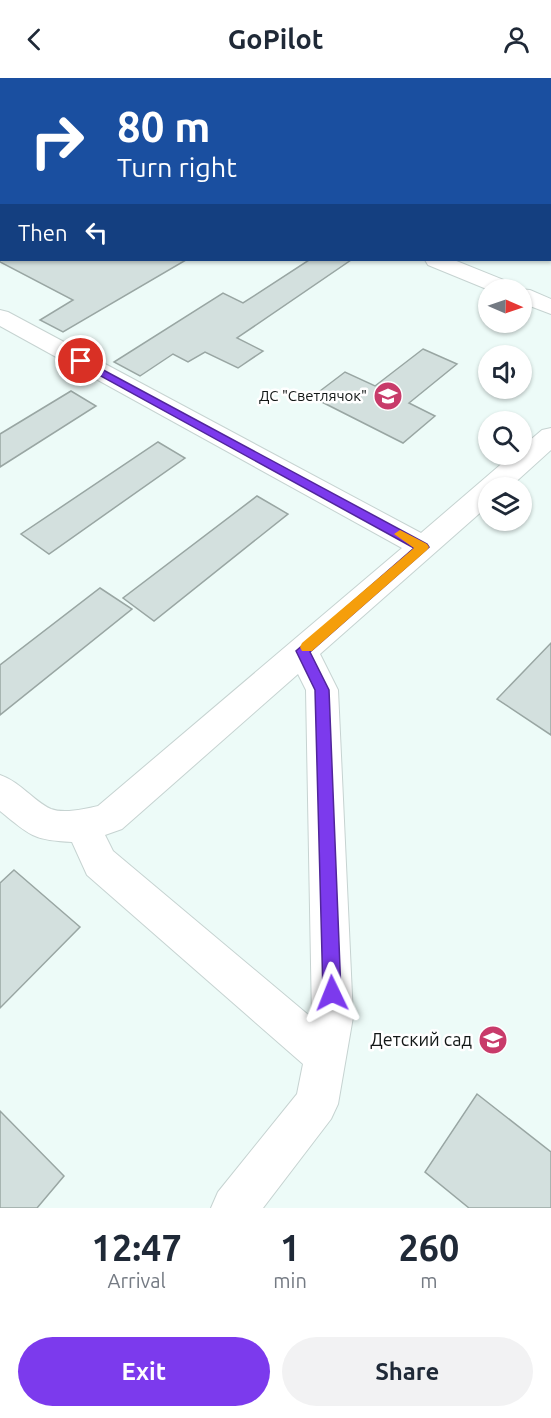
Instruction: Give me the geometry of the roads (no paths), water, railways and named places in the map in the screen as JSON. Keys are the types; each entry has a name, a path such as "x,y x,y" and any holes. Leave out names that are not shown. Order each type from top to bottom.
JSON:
{"street":[{"path":"438,261 482,279"},
{"path":"532,299 551,307"},
{"path":"0,317 423,547"},
{"path":"504,477 551,436"},
{"path":"0,790 45,825 84,826 109,818 478,499"},
{"path":"234,1208 316,1104 333,1017 322,690 303,651"},
{"path":"84,826 100,862 325,1056"}],"place":[{"name":"ДС \"Светлячок\"","path":"388,396"},
{"name":"Детский сад","path":"493,1040"}]}
